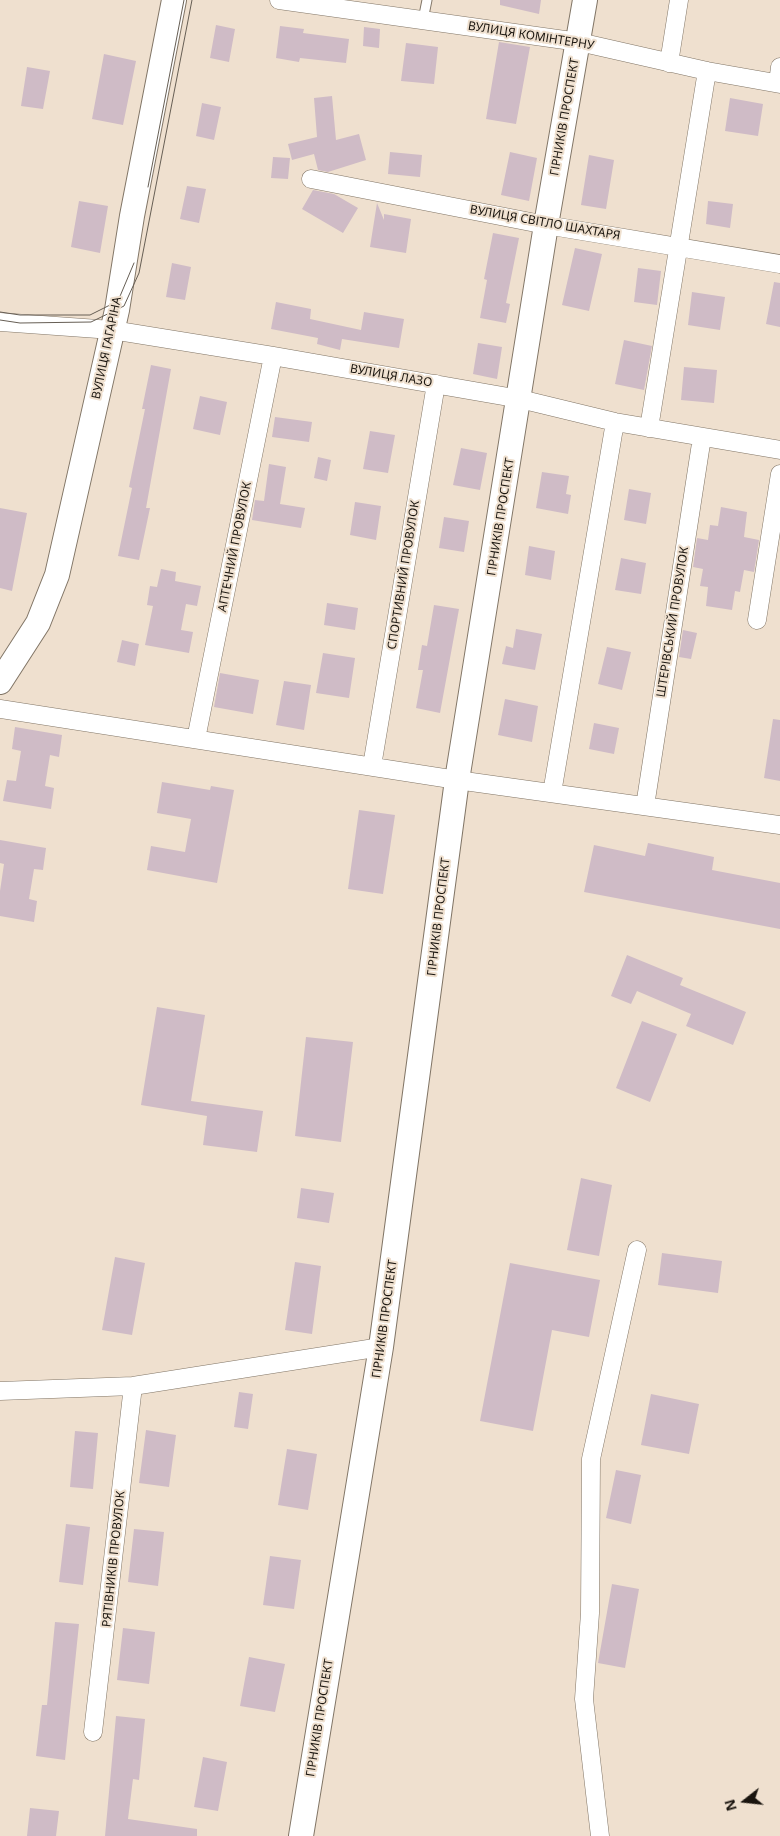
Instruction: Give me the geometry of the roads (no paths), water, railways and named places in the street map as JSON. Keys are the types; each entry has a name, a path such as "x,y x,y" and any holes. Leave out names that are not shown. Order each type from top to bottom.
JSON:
{"main road":[{"name":"ВУЛИЦЯ ГАГАРІНА","path":"0,682 38,623 57,575 112,330 174,0"},
{"name":"ГІРНИКІВ ПРОСПЕКТ","path":"301,1836 381,1348 457,780 520,399 546,225 585,0"}],"street":[{"name":"ВУЛИЦЯ КОМІНТЕРНУ","path":"279,0 362,5 423,20 578,42 707,71 779,78"},
{"path":"669,63 679,0"},
{"path":"649,428 707,71"},
{"name":"ВУЛИЦЯ СВІТЛО ШАХТАРЯ","path":"311,179 546,225 679,245 780,264"},
{"name":"ВУЛИЦЯ ЛАЗО","path":"0,322 112,330 273,356 520,399 614,422 780,450"},
{"name":"АПТЕЧНИЙ ПРОВУЛОК","path":"196,739 273,356"},
{"name":"СПОРТИВНИЙ ПРОВУЛОК","path":"372,766 436,384"},
{"path":"552,793 614,422"},
{"name":"ШТЕРІВСЬКИЙ ПРОВУЛОК","path":"644,806 702,437"},
{"path":"757,620 780,474"},
{"path":"0,709 457,780 780,825"},
{"path":"600,1836 584,1700 590,1613 591,1459 636,1250"},
{"path":"0,1391 133,1386 381,1348"},
{"name":"РЯТІВНИКІВ ПРОВУЛОК","path":"93,1732 133,1386"}],"lane":[{"path":"423,20 427,0"}],"tram line":[{"path":"148,187 184,0"},
{"path":"0,320 20,323 91,322 124,306 139,273 192,0"},
{"path":"0,312 20,315 90,315 118,301 134,263"}]}
